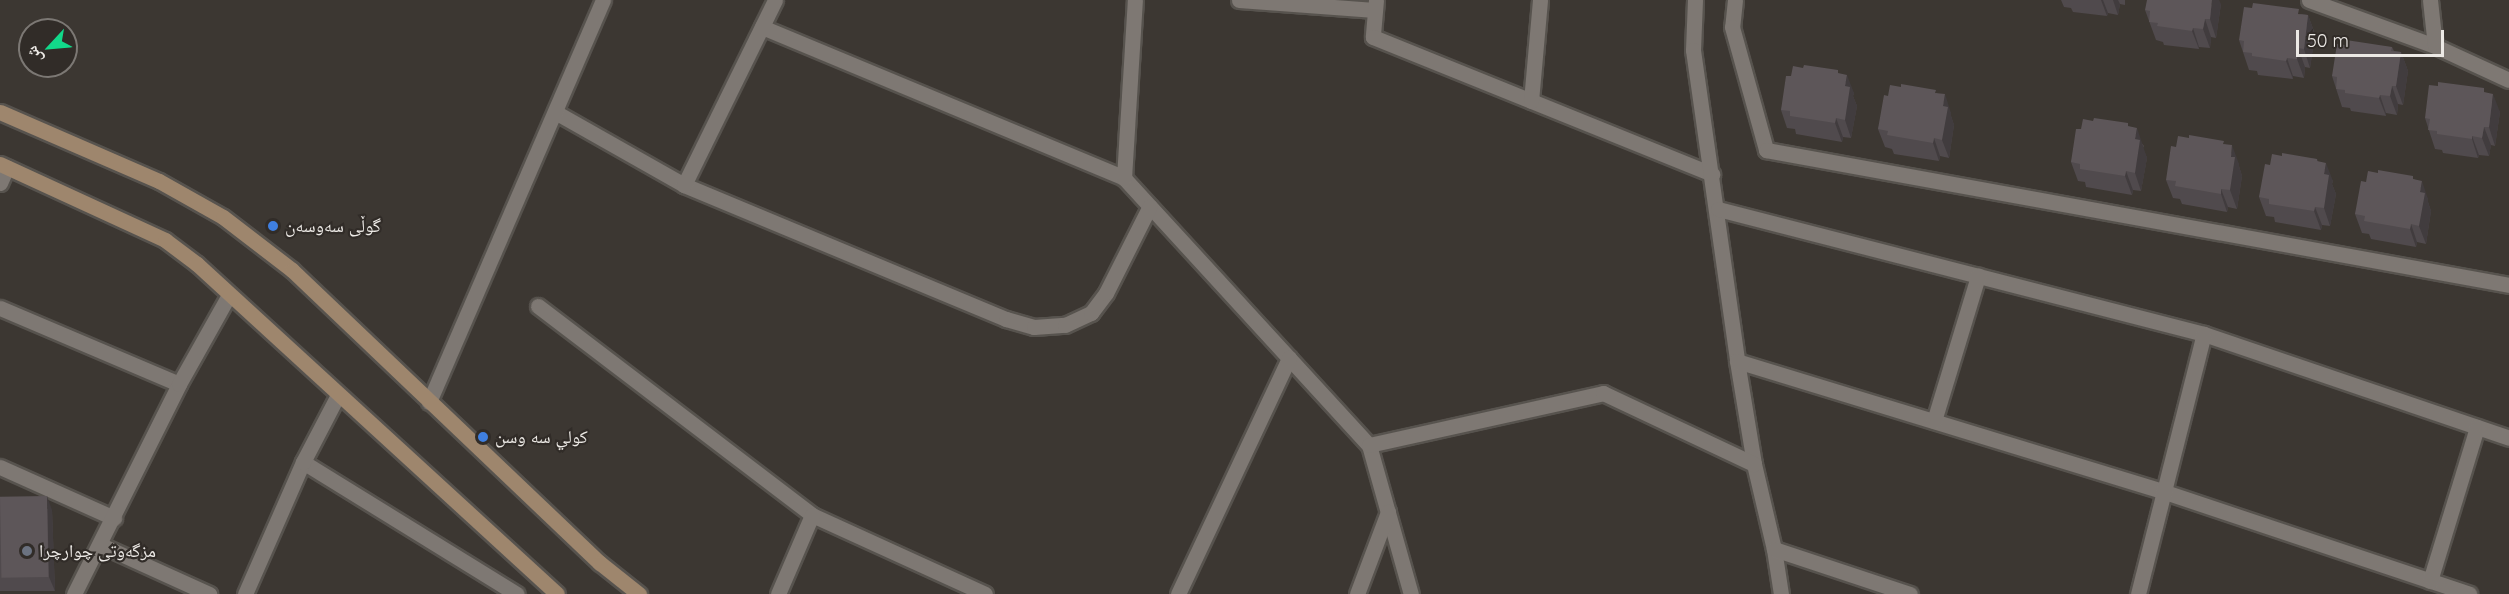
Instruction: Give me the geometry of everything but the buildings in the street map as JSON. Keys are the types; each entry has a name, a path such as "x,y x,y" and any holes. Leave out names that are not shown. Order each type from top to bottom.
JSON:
{"street":[{"path":"429,402 603,0"},
{"path":"684,184 775,0"},
{"path":"1124,178 1135,0"},
{"path":"1239,0 1375,5 1373,37 1712,174"},
{"path":"1531,100 1540,0"},
{"path":"1695,0 1694,50 1718,209 1737,361 1754,464 1774,549 1781,594"},
{"path":"1735,0 1732,27 1766,150 2509,285"},
{"path":"2309,0 2435,46 2509,80"},
{"path":"2430,0 2435,46"},
{"path":"762,27 1124,178 1369,445 1411,594"},
{"path":"0,112 159,181 223,218 292,270 600,563 639,594"},
{"path":"555,112 684,184 1006,319 1034,327 1065,325 1091,313 1106,293 1150,206"},
{"path":"0,183 3,166 165,240 197,264 229,295 285,342 338,395 557,594"},
{"path":"1718,209 2204,334 2509,438"},
{"path":"1934,421 1978,276"},
{"path":"74,594 101,545 179,384 229,295"},
{"path":"538,306 812,515 985,594"},
{"path":"0,308 179,384"},
{"path":"2138,594 2149,556 2162,491 2204,334"},
{"path":"1178,594 1289,358"},
{"path":"1737,361 2162,491 2469,594"},
{"path":"1369,445 1603,393 1754,464"},
{"path":"247,593 303,462 338,395"},
{"path":"2430,581 2477,427"},
{"path":"303,462 517,594"},
{"path":"0,467 114,518"},
{"path":"1357,594 1388,512"},
{"path":"778,594 812,515"},
{"path":"101,545 209,594"},
{"path":"1774,549 1910,594"}],"place":[{"name":"گوڵی سەوسەن","path":"273,226"},
{"name":"كولي سه وسن","path":"483,437"},
{"name":"مزگەوتی چوارچرا","path":"27,551"}]}
